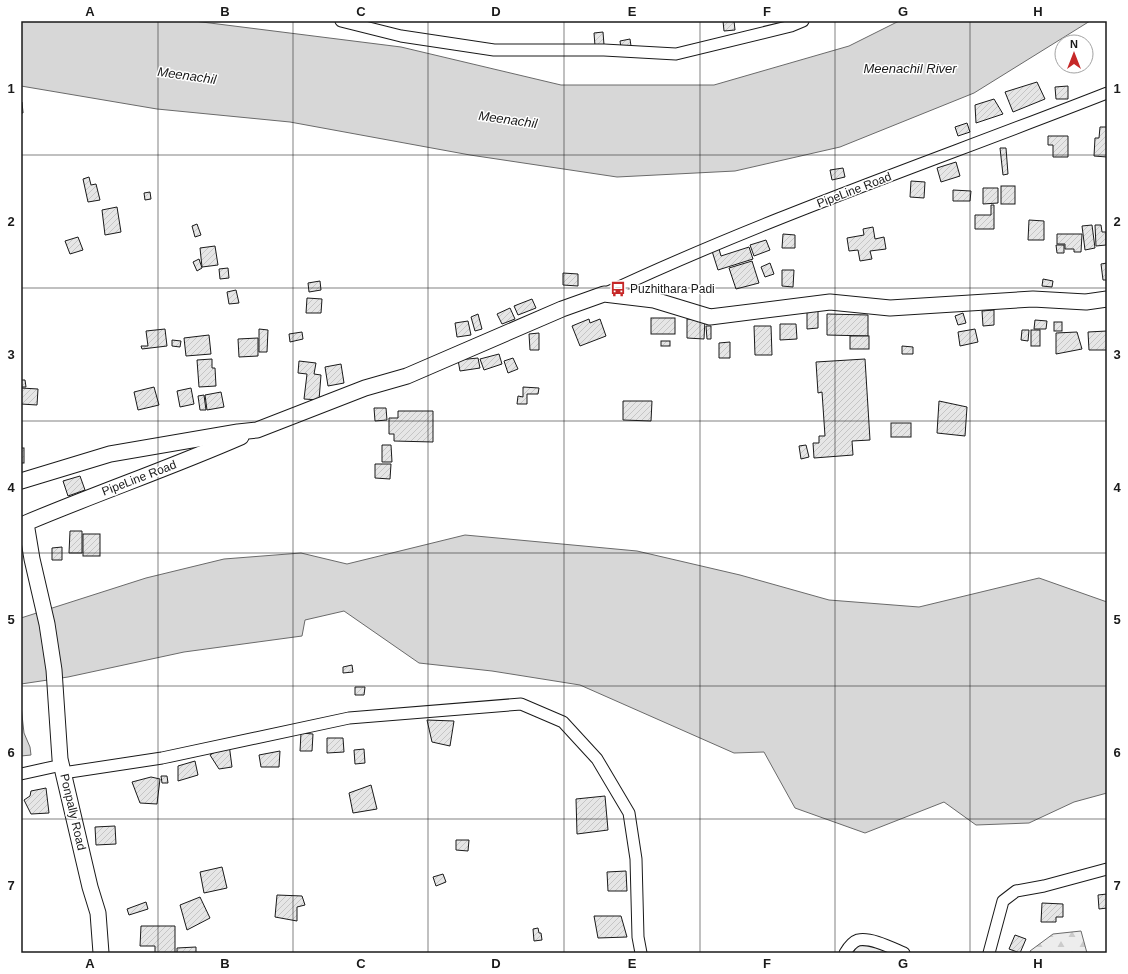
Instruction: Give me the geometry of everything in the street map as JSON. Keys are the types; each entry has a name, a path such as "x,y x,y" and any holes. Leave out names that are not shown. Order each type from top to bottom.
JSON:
{"main road":[{"path":"21,481 110,454 257,430 365,388 407,376 562,309 604,294 654,300 710,317 830,302 890,308 1033,299 1086,302 1107,299"},
{"name":"PipeLine Road","path":"24,524 257,430"},
{"name":"Ponpally Road","path":"24,524 47,624 54,670 63,769 90,887 98,913 102,953"}],"street":[{"path":"340,21 401,36 494,50 604,50 676,54 791,26 803,21"},
{"name":"PipeLine Road","path":"604,294 666,265 780,219 1107,93"},
{"path":"21,774 162,758 349,718 521,704 563,722 597,759 629,813 636,858 638,936 641,953"},
{"path":"989,953 1002,901 1016,891 1051,884 1107,869"},
{"path":"845,953 848,947 857,940 866,940 879,943 904,953"}],"green space":[{"path":"1081,931 1087,953 1031,953 1030,951 1053,934"},
{"path":"859,941 892,953 853,953"}],"water":[{"name":"Meenachil River","path":"21,21 194,21 401,47 561,85 714,85 849,46 899,21 1090,21 1069,34 1054,34 1054,43 974,93 840,147 735,171 617,177 470,155 290,122 157,109 21,86"},
{"path":"465,535 637,551 740,575 829,600 919,607 1039,578 1107,602 1107,793 1074,802 1029,823 976,825 944,802 865,833 795,808 764,752 734,753 580,685 492,671 419,663 344,611 305,620 302,636 184,652 68,677 21,684 21,618 146,578 224,559 301,553 347,564"},
{"path":"21,706 24,733 30,747 31,755 21,756"}],"building":[{"path":"723,21 734,21 735,30 724,31"},
{"path":"603,32 604,45 595,46 594,33"},
{"path":"630,39 631,46 621,48 620,41"},
{"path":"1037,82 1045,99 1013,112 1005,92"},
{"path":"1068,86 1068,99 1056,99 1055,87"},
{"path":"994,99 1003,114 976,123 975,105"},
{"path":"22,102 23,113 21,113"},
{"path":"967,123 970,132 958,136 955,127"},
{"path":"1100,127 1107,127 1107,157 1094,156 1095,138 1099,138"},
{"path":"1048,136 1068,136 1068,157 1053,157 1053,145 1048,145"},
{"path":"1000,148 1006,148 1008,174 1003,175"},
{"path":"956,162 960,176 941,182 937,168"},
{"path":"843,168 845,177 832,180 830,170"},
{"path":"89,177 91,185 96,184 100,200 88,202 83,179"},
{"path":"911,181 925,182 924,198 910,197"},
{"path":"1001,186 1015,186 1015,204 1001,204"},
{"path":"983,188 998,188 998,203 983,204"},
{"path":"953,190 971,191 970,201 953,201"},
{"path":"150,192 151,199 145,200 144,193"},
{"path":"991,205 994,205 994,229 975,229 975,215 991,215"},
{"path":"117,207 121,232 105,235 102,210"},
{"path":"1029,220 1044,221 1044,240 1028,240"},
{"path":"197,224 201,235 195,237 192,226"},
{"path":"1092,225 1095,248 1085,250 1082,226"},
{"path":"1095,225 1101,225 1102,232 1106,232 1106,245 1096,246"},
{"path":"873,227 875,239 884,237 886,249 870,251 872,259 860,261 858,250 849,251 847,238 864,235 863,229"},
{"path":"783,234 795,235 795,248 782,248"},
{"path":"1057,234 1082,234 1081,252 1074,252 1074,249 1065,249 1065,244 1057,244"},
{"path":"78,237 83,250 70,254 65,241"},
{"path":"766,240 770,250 754,256 750,245"},
{"path":"1056,245 1064,245 1064,253 1057,253"},
{"path":"215,246 218,265 202,267 200,248"},
{"path":"749,247 753,259 718,270 712,251 719,249 721,256"},
{"path":"199,259 202,268 197,271 193,262"},
{"path":"752,261 759,283 736,289 729,268"},
{"path":"770,263 774,274 765,277 761,267"},
{"path":"1107,263 1107,280 1103,280 1101,264"},
{"path":"228,268 229,278 220,279 219,269"},
{"path":"782,270 794,270 793,287 782,286"},
{"path":"563,273 578,274 578,286 563,285"},
{"path":"1043,279 1053,281 1052,287 1042,286"},
{"path":"320,281 321,290 309,292 308,283"},
{"path":"236,290 239,303 229,304 227,292"},
{"path":"307,298 322,299 321,313 306,313"},
{"path":"532,299 536,308 518,315 514,306"},
{"path":"807,307 818,307 818,328 807,329"},
{"path":"510,308 515,319 502,324 497,314"},
{"path":"994,310 994,325 983,326 982,311"},
{"path":"963,313 966,323 958,325 955,316"},
{"path":"478,314 482,329 475,331 471,317"},
{"path":"827,314 868,315 868,336 827,335"},
{"path":"651,318 675,318 675,334 651,334"},
{"path":"589,319 590,323 600,319 606,336 580,346 572,326"},
{"path":"687,319 705,319 704,339 687,338"},
{"path":"1035,320 1047,321 1046,329 1034,329"},
{"path":"468,321 471,335 457,337 455,323"},
{"path":"1054,322 1062,322 1062,331 1054,331"},
{"path":"780,324 796,324 797,339 780,340"},
{"path":"706,326 711,326 711,339 707,339"},
{"path":"754,326 771,326 772,355 755,355"},
{"path":"165,329 167,346 142,349 141,346 148,346 146,331"},
{"path":"259,329 268,330 267,352 259,352"},
{"path":"975,329 978,342 960,346 958,332"},
{"path":"1022,330 1029,330 1028,341 1021,340"},
{"path":"1031,330 1040,330 1040,346 1031,346"},
{"path":"1107,331 1107,350 1089,350 1088,332"},
{"path":"302,332 303,339 290,342 289,334"},
{"path":"1077,332 1082,349 1056,354 1056,333"},
{"path":"539,333 539,350 530,350 529,334"},
{"path":"209,335 211,354 186,356 184,338"},
{"path":"850,336 869,336 869,349 850,349"},
{"path":"258,338 258,356 239,357 238,339"},
{"path":"172,340 181,341 180,347 172,346"},
{"path":"661,341 670,341 670,346 661,346"},
{"path":"730,342 730,358 719,358 719,343"},
{"path":"902,346 913,347 913,354 902,354"},
{"path":"499,354 502,364 484,370 480,359"},
{"path":"478,358 480,368 460,371 458,360"},
{"path":"513,358 518,369 508,373 504,361"},
{"path":"212,359 212,368 215,368 216,386 199,387 197,360"},
{"path":"865,359 870,440 852,441 853,455 814,458 813,443 819,443 819,436 825,436 822,392 818,393 816,362"},
{"path":"299,361 316,363 314,374 321,375 319,400 304,399 307,374 298,373"},
{"path":"341,364 344,383 328,386 325,367"},
{"path":"21,380 25,380 26,387 21,387"},
{"path":"154,387 159,405 138,410 134,392"},
{"path":"523,387 539,388 538,394 527,394 527,404 517,404 518,396 523,397"},
{"path":"21,388 38,389 37,405 21,404"},
{"path":"191,388 194,404 180,407 177,391"},
{"path":"221,392 224,407 207,410 205,395"},
{"path":"204,395 206,410 200,410 198,396"},
{"path":"623,401 652,401 651,421 623,420"},
{"path":"939,401 967,407 965,436 937,433"},
{"path":"374,408 386,408 387,420 375,421"},
{"path":"398,411 433,411 433,442 394,441 394,434 389,434 389,418 398,418"},
{"path":"891,423 911,423 911,437 891,437"},
{"path":"382,445 391,445 392,462 382,462"},
{"path":"806,445 809,457 801,459 799,446"},
{"path":"21,448 24,448 24,463 21,463"},
{"path":"375,464 391,464 390,479 375,478"},
{"path":"80,476 85,490 68,496 63,481"},
{"path":"70,531 82,531 82,553 69,553"},
{"path":"83,534 100,534 100,556 83,556"},
{"path":"62,547 62,560 52,560 52,548"},
{"path":"352,665 353,672 343,673 343,667"},
{"path":"355,687 365,687 364,695 355,695"},
{"path":"427,720 454,721 450,746 432,742"},
{"path":"301,733 313,734 312,751 300,751"},
{"path":"327,738 343,738 344,752 327,753"},
{"path":"229,744 232,767 219,769 210,755"},
{"path":"364,749 365,763 355,764 354,750"},
{"path":"280,751 279,767 261,767 259,755"},
{"path":"195,761 198,775 178,781 178,766"},
{"path":"161,776 167,776 168,783 162,783"},
{"path":"151,777 160,779 157,804 140,803 132,782"},
{"path":"371,785 377,809 353,813 349,793"},
{"path":"46,788 49,813 31,814 24,800 30,796 31,791"},
{"path":"605,796 608,830 577,834 576,799"},
{"path":"115,826 116,844 96,845 95,827"},
{"path":"456,840 469,840 468,851 456,850"},
{"path":"222,867 227,888 204,893 200,872"},
{"path":"626,871 627,891 608,891 607,872"},
{"path":"443,874 446,882 436,886 433,877"},
{"path":"1107,894 1107,908 1099,909 1098,895"},
{"path":"277,895 302,896 305,905 297,907 297,921 275,917"},
{"path":"200,897 210,918 187,930 180,905"},
{"path":"146,902 148,909 129,915 127,909"},
{"path":"1042,903 1063,904 1063,917 1056,917 1056,922 1041,922"},
{"path":"594,916 621,916 627,937 598,938"},
{"path":"141,926 175,926 175,953 155,953 155,946 140,946"},
{"path":"538,928 539,933 541,933 542,940 534,941 533,929"},
{"path":"1015,935 1026,939 1020,953 1009,949"},
{"path":"196,947 196,953 177,953 177,948"}],"place":[{"name":"Puzhithara Padi","path":"618,289"}],"water label":[{"name":"Meenachil","path":"187,75"},
{"name":"Meenachil","path":"508,119"}]}
